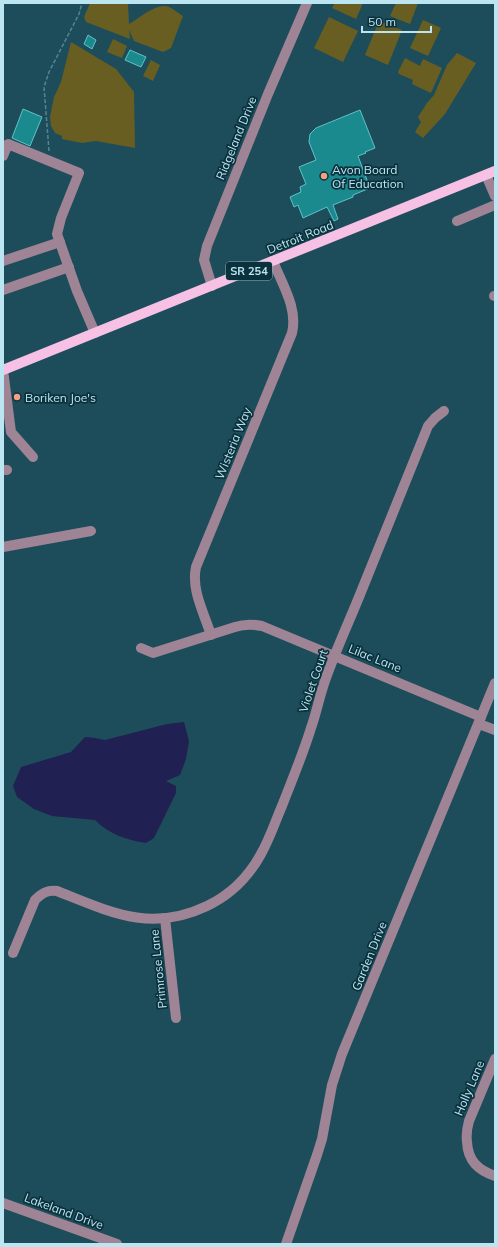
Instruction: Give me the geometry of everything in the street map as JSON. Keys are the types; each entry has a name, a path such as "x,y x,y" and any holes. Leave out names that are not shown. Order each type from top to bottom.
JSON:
{"main road":[{"name":"Detroit Road","path":"3,370 491,173"}],"street":[{"name":"Ridgeland Drive","path":"212,286 204,260 207,246 268,94 307,3"},
{"path":"3,156 8,144 79,173 61,218 57,234 68,267 95,334"},
{"path":"491,173 495,196"},
{"path":"458,221 495,205"},
{"path":"3,262 60,242"},
{"name":"Wisteria Way","path":"211,635 195,585 196,567 294,326 292,308 273,261"},
{"path":"3,290 68,267"},
{"path":"3,370 11,432 33,456"},
{"name":"Violet Court","path":"13,953 35,900 45,892 57,891 115,914 147,919 165,918 187,914 217,901 234,888 256,863 267,841 298,767 326,679 428,426 444,411"},
{"path":"3,548 91,531"},
{"name":"Lilac Lane","path":"141,648 154,653 243,625 262,626 335,656 480,720 495,730"},
{"name":"Garden Drive","path":"286,1244 322,1139 332,1086 338,1066 495,684"},
{"name":"Primrose Lane","path":"165,918 176,1018"},
{"name":"Holly Lane","path":"495,1059 466,1129 467,1150 474,1164 495,1176"},
{"name":"Lakeland Drive","path":"3,1203 117,1244"}],"path":[{"path":"48,160 49,140 44,87 49,72 79,14 82,3"}],"shaded area":[{"path":"90,3 128,3 129,24 151,10 161,6 166,6 183,16 171,48 163,52 134,41 129,30 130,39 86,22 84,17"},
{"path":"335,3 363,3 356,19 332,8"},
{"path":"396,3 418,3 410,24 390,16"},
{"path":"329,17 358,31 343,62 314,48"},
{"path":"423,20 441,28 428,56 410,48"},
{"path":"379,21 402,30 388,65 365,55"},
{"path":"113,39 127,46 122,58 107,52"},
{"path":"71,42 116,69 134,92 135,148 96,141 82,143 62,139 62,136 55,133 51,126 50,117 54,97 61,82"},
{"path":"457,53 476,63 445,114 423,138 415,132 421,122 418,117 434,95 447,65"},
{"path":"405,58 420,66 423,59 442,68 431,93 412,84 413,80 399,74 398,72"},
{"path":"151,60 160,65 153,81 143,76"},
{"path":"184,722 189,741 186,759 180,775 166,781 176,786 176,793 154,838 146,843 119,836 107,830 95,820 52,816 34,809 17,797 13,786 21,767 71,752 85,737 105,740 167,724"}],"building":[{"path":"88,35 96,40 92,49 84,44"},
{"path":"130,50 146,57 141,67 125,60"},
{"path":"23,109 42,117 30,146 12,138"},
{"path":"360,110 375,148 358,156 370,188 333,205 338,219 334,221 327,207 303,218 298,205 294,207 290,197 301,192 300,187 306,184 299,167 316,160 309,142 310,134 316,128"}],"place":[{"name":"Avon Board Of Education","path":"324,176"},
{"name":"Boriken Joe's","path":"17,397"}]}
